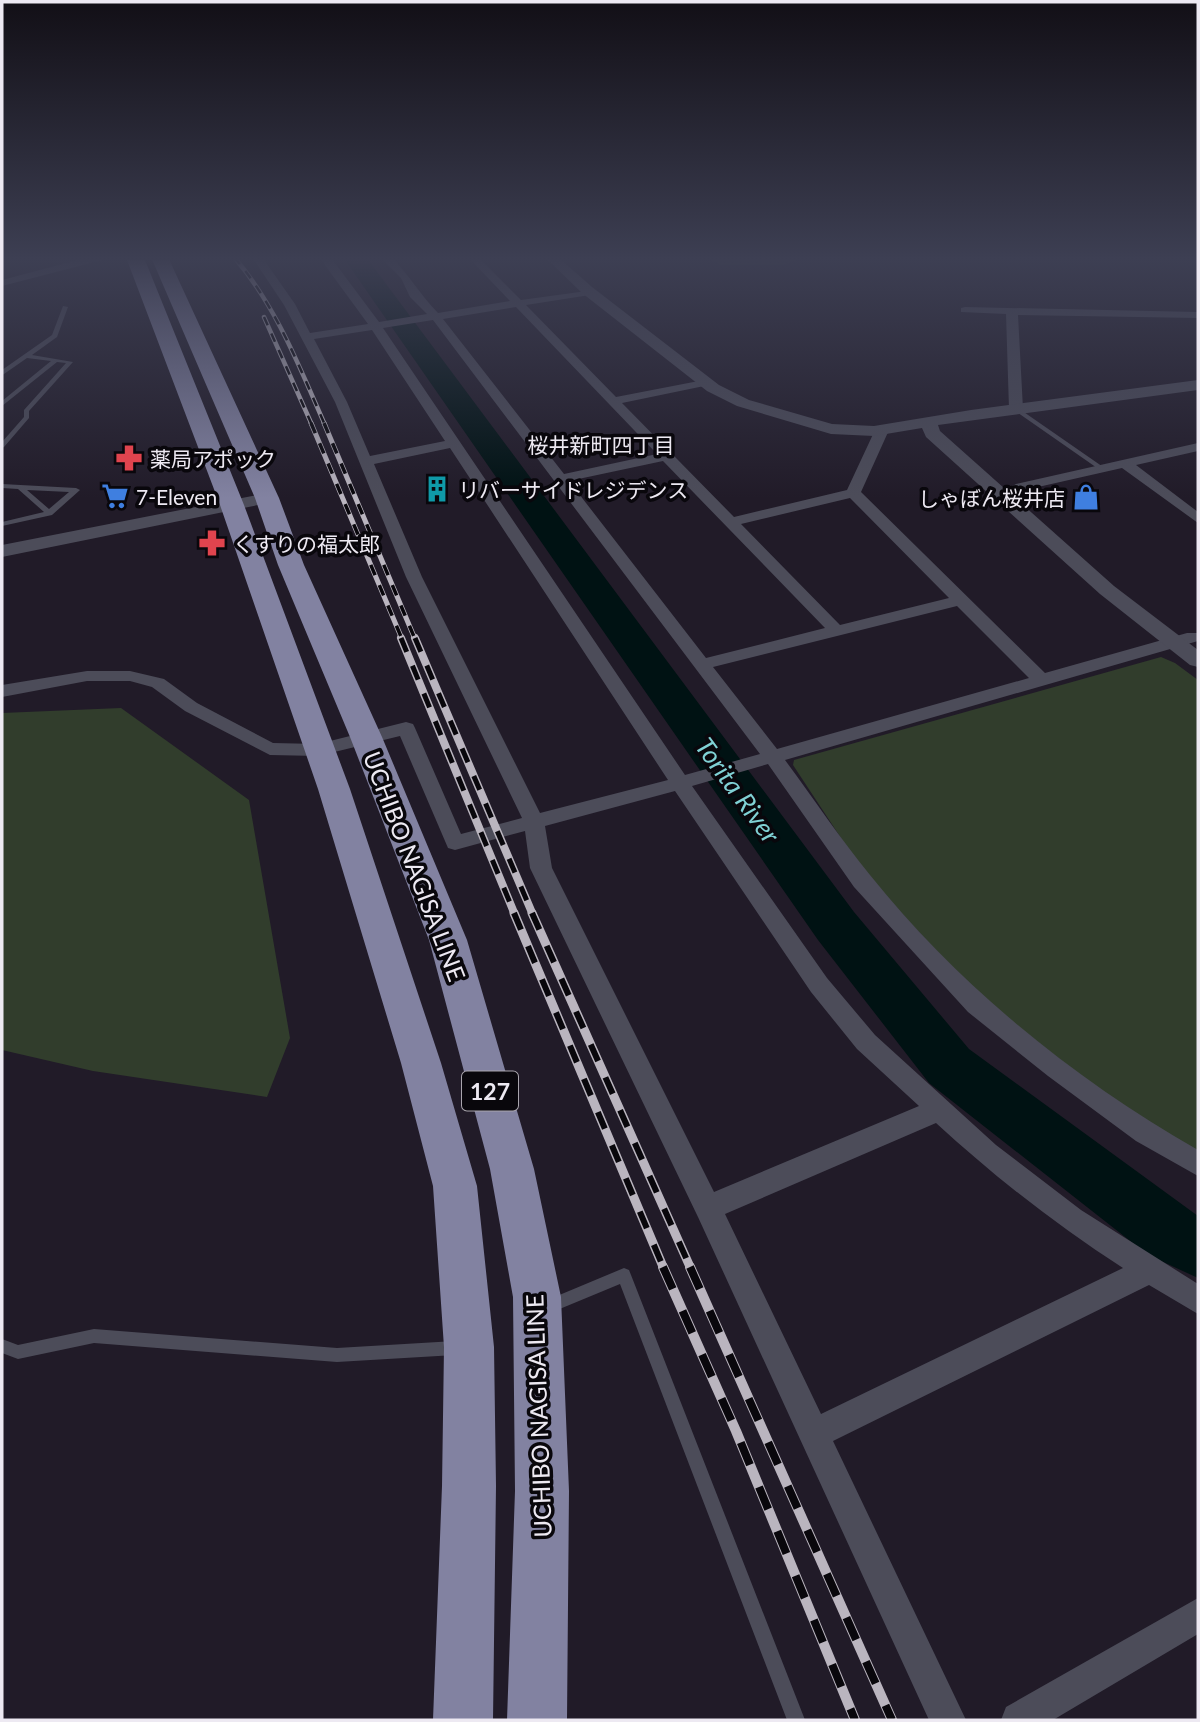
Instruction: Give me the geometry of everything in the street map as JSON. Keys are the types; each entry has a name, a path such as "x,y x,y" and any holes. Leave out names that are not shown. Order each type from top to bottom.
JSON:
{"highway":[{"name":"UCHIBO NAGISA LINE","path":"173,337 249,501 291,565 366,737 448,940 512,1169 538,1311 542,1491 537,1720"},
{"name":"UCHIBO NAGISA LINE","path":"189,337 249,501 317,750 334,789 390,962 455,1186 468,1347 469,1486 463,1720"}],"street":[{"path":"307,337 341,402 414,577 534,821 541,868 708,1209 948,1720"},
{"path":"385,337 680,783 819,985 866,1042 938,1110 1071,1219 1198,1300"},
{"path":"447,337 702,664 765,758 862,881 920,947 976,1004 1057,1069 1134,1125 1198,1164"},
{"path":"553,337 837,631"},
{"path":"648,337 705,382 743,403 831,429 882,430 1198,385"},
{"path":"1013,337 1016,410"},
{"path":"614,401 705,382"},
{"path":"929,422 949,430 1188,640 1198,660"},
{"path":"929,422 932,433 1107,590 1188,640"},
{"path":"853,493 882,430"},
{"path":"366,461 453,443"},
{"path":"1016,488 1198,447"},
{"path":"560,479 666,456"},
{"path":"1124,463 1198,519"},
{"path":"730,522 853,493"},
{"path":"853,493 1041,680"},
{"path":"2,551 249,501"},
{"path":"702,664 961,600"},
{"path":"2,691 88,676 130,676 158,683 191,707 270,749 317,750 406,728 455,844 1188,640"},
{"path":"708,1209 938,1110"},
{"path":"814,1434 1150,1270"},
{"path":"1019,1720 1198,1615"}],"lane":[{"path":"2,373 53,337"},
{"path":"4,441 27,417 26,411 70,362 26,356"},
{"path":"2,404 56,360"},
{"path":"1016,410 1102,468"},
{"path":"2,486 76,489 49,513 2,524"},
{"path":"19,486 49,513"},
{"path":"538,1311 624,1275 796,1720"},
{"path":"2,1346 18,1352 94,1336 337,1355 468,1347"}],"green space":[{"path":"1161,657 1175,663 1198,680 1198,1155 1144,1124 983,1000 866,876 793,765 794,760"},
{"path":"121,708 249,800 290,1038 267,1097 93,1071 2,1050 2,713"}],"waterway":[{"name":"Torita River","path":"412,337 836,926 949,1066 1170,1234 1198,1248"}],"railway":[{"path":"273,337 312,425"},
{"path":"285,337 325,425"},
{"path":"311,423 402,639"},
{"path":"324,423 415,639"},
{"path":"401,638 515,915"},
{"path":"415,638 533,915"},
{"path":"514,913 664,1269"},
{"path":"532,913 691,1269"},
{"path":"663,1267 736,1431 855,1720"},
{"path":"690,1267 892,1720"}],"place":[{"name":"薬局アポック","path":"129,458"},
{"name":"リバーサイドレジデンス","path":"437,489"},
{"name":"7-Eleven","path":"115,496"},
{"name":"しゃぼん桜井店","path":"1086,497"},
{"name":"くすりの福太郎","path":"212,543"}],"district":[{"name":"桜井新町四丁目","path":"601,444"}]}
